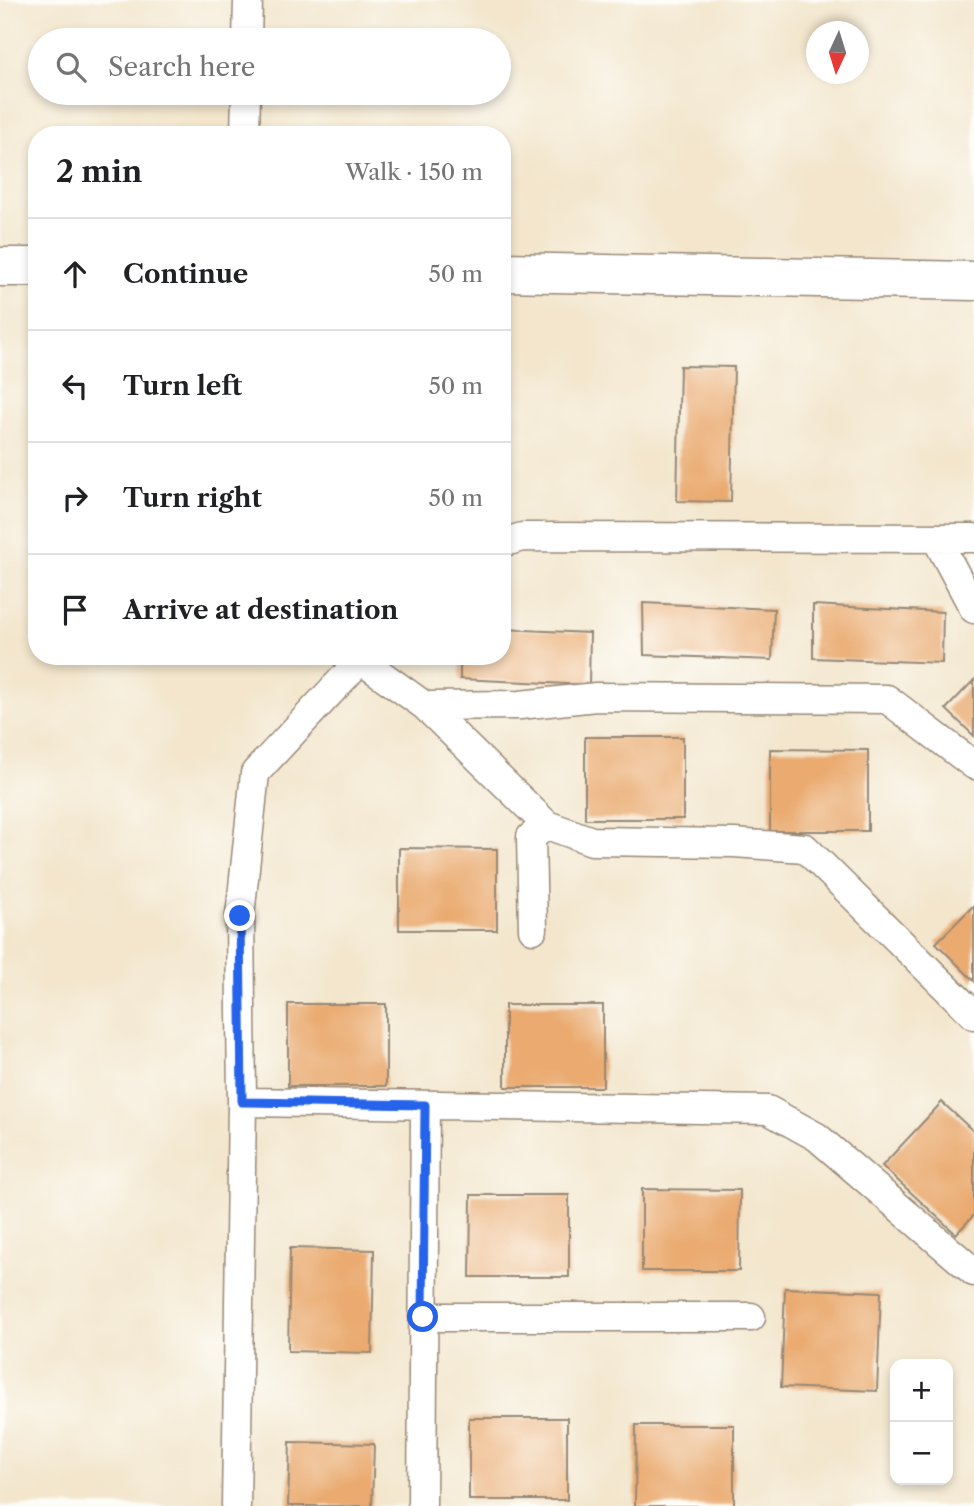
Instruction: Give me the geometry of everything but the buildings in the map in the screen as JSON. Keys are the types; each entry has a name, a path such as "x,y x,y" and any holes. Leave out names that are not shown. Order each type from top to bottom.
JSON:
{"street":[{"path":"247,28 248,0"},
{"path":"245,126 246,105"},
{"path":"0,267 28,267"},
{"path":"511,272 974,281"},
{"path":"511,540 522,537 974,538"},
{"path":"936,538 974,609"},
{"path":"236,1506 242,1102 240,916 255,773 355,665"},
{"path":"371,665 425,706 547,825 592,841 734,843 805,848 974,1015"},
{"path":"425,706 520,705 596,697 887,699 974,765"},
{"path":"533,929 531,836 547,825"},
{"path":"242,1102 768,1111 817,1137 974,1272"},
{"path":"422,1506 425,1105"},
{"path":"423,1317 751,1317"}],"route":[{"path":"240,916 242,1102 425,1105 423,1317"}]}
